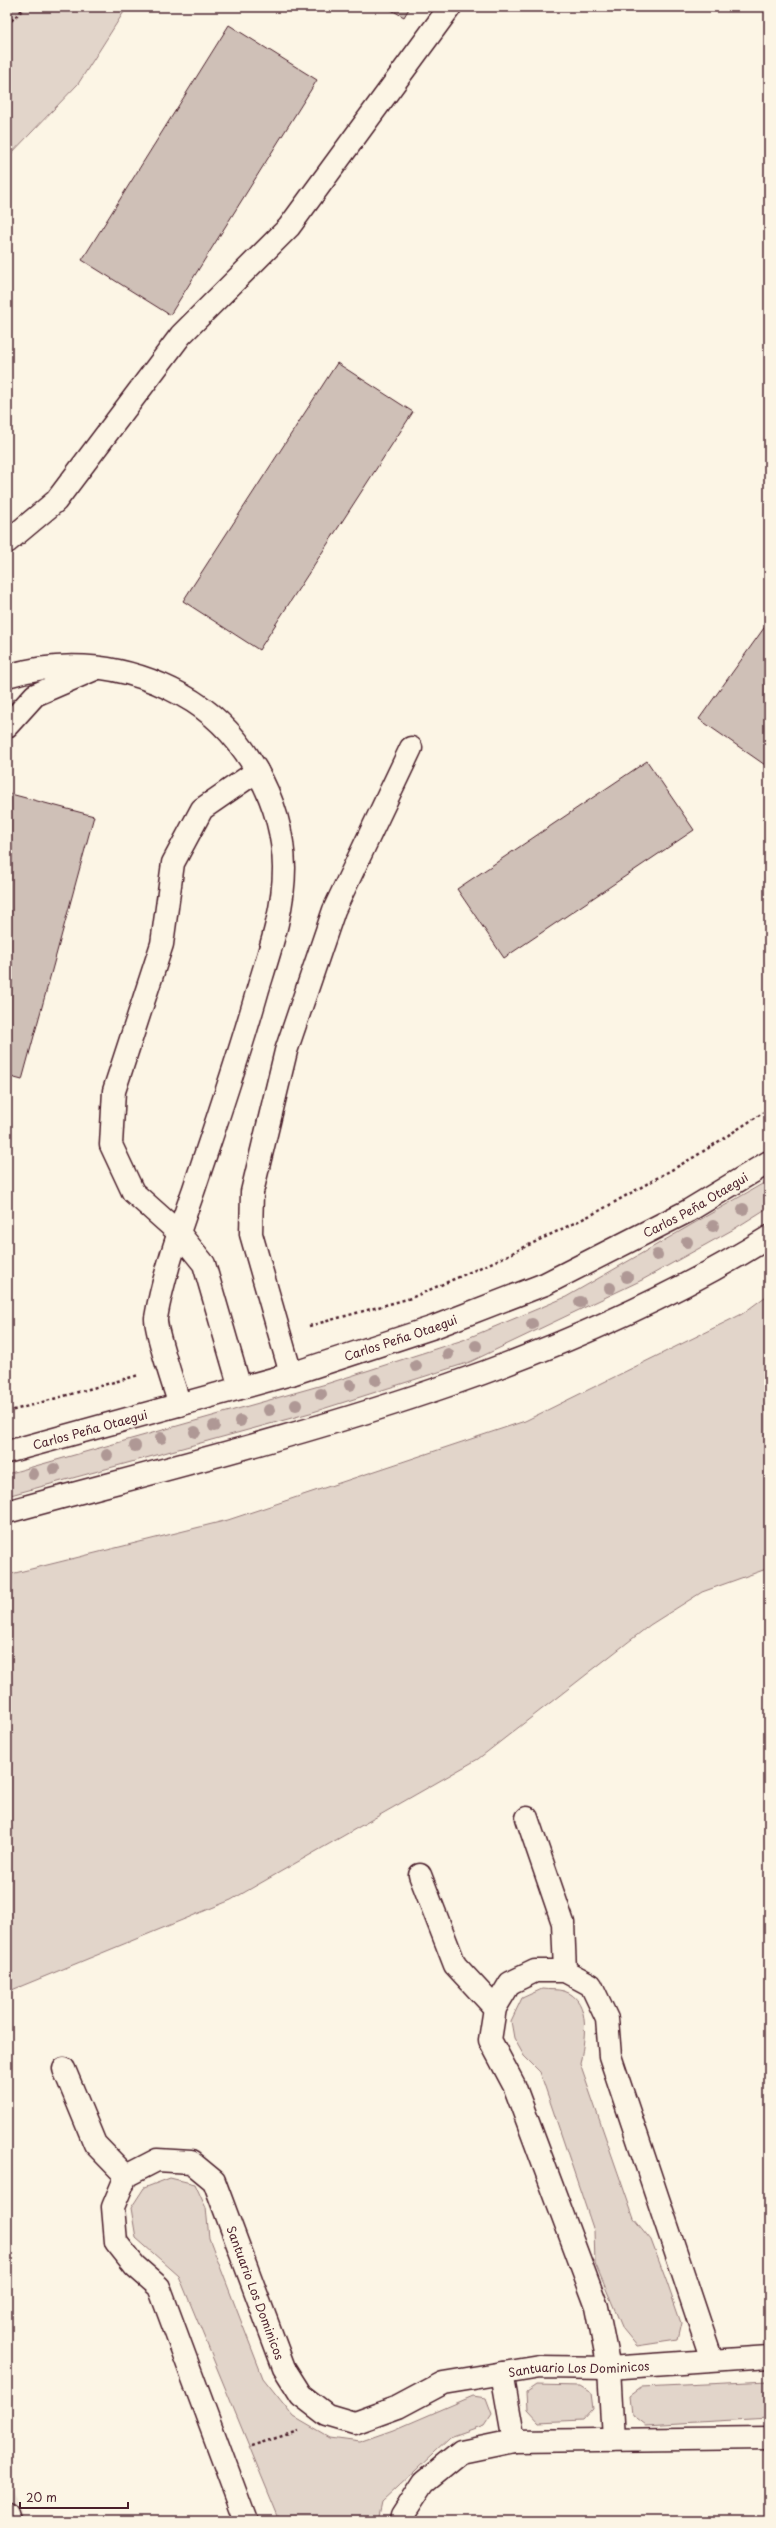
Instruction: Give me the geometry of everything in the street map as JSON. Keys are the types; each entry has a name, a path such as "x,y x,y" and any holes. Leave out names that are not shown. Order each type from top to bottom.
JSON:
{"street":[{"path":"7,542 56,501 181,335 289,227 450,7"},
{"path":"7,676 39,668 70,665 101,666 132,673 163,684 192,700 217,720 257,771 271,802 280,835 284,868 282,902 246,1032 179,1233 156,1321 180,1405"},
{"path":"7,726 35,695 101,666"},
{"path":"291,1374 251,1234 252,1192 286,1051 334,910 411,748"},
{"path":"240,1388 204,1264 179,1233 133,1192 112,1145 114,1091 162,944 173,863 202,809 257,771"},
{"name":"Carlos Peña Otaegui","path":"7,1452 291,1374 434,1327 545,1284 688,1211 769,1162"},
{"path":"7,1512 262,1442 461,1382 594,1328 664,1296 731,1261 769,1237"},
{"path":"528,1818 563,1923 565,1971"},
{"path":"420,1875 455,1965 495,2008"},
{"path":"613,2440 609,2368 597,2307 514,2085 490,2040 495,2008 510,1983 535,1971 565,1971 591,1985 607,2019 610,2056 712,2360"},
{"path":"64,2069 95,2144 126,2176 113,2207 116,2242 135,2266 158,2287 246,2521"},
{"name":"Santuario Los Dominicos","path":"126,2176 157,2160 191,2162 214,2181 284,2368 301,2395 327,2415 354,2422 398,2407 443,2383 540,2367 609,2368 769,2357"},
{"path":"502,2373 514,2441"},
{"path":"401,2521 402,2516 424,2482 461,2452 514,2441 769,2438"},
{"path":"7,2515 9,2521"}],"path":[{"path":"7,25 25,7"},
{"path":"279,1334 411,1298 502,1258 599,1211 696,1156 769,1109"},
{"path":"7,1412 168,1366"},
{"path":"220,2455 300,2430 319,2409"}],"shaded area":[{"path":"7,7 127,7 78,84 7,158"},
{"path":"769,1180 769,1207 734,1229 642,1280 470,1362 310,1413 7,1496 7,1474 326,1384 463,1340 566,1297"},
{"path":"769,1294 769,1568 702,1592 650,1625 478,1759 231,1900 7,1992 7,1575 228,1520 525,1421 742,1314"},
{"path":"542,1989 561,1990 573,1996 579,2003 583,2013 584,2034 580,2064 634,2219 651,2240 666,2280 681,2323 677,2340 637,2346 623,2329 595,2263 594,2231 540,2072 524,2056 514,2038 511,2021 522,1998"},
{"path":"170,2178 195,2184 206,2208 209,2238 263,2378 294,2417 330,2438 360,2442 394,2430 473,2396 486,2398 492,2414 484,2426 450,2438 381,2503 377,2521 280,2521 179,2276 136,2238 131,2208 144,2188"},
{"path":"769,2381 769,2418 645,2425 632,2415 630,2395 641,2387"},
{"path":"536,2385 580,2386 591,2393 593,2409 583,2420 539,2422 527,2409 526,2392"},
{"path":"7,2476 24,2521 7,2521"}],"building":[{"path":"386,7 410,7 404,17"},
{"path":"229,25 317,80 170,315 82,260"},
{"path":"337,363 413,412 259,650 183,601"},
{"path":"769,621 769,766 768,767 699,719"},
{"path":"647,761 694,830 504,958 457,889"},
{"path":"7,793 94,816 22,1080 7,1076"}]}
